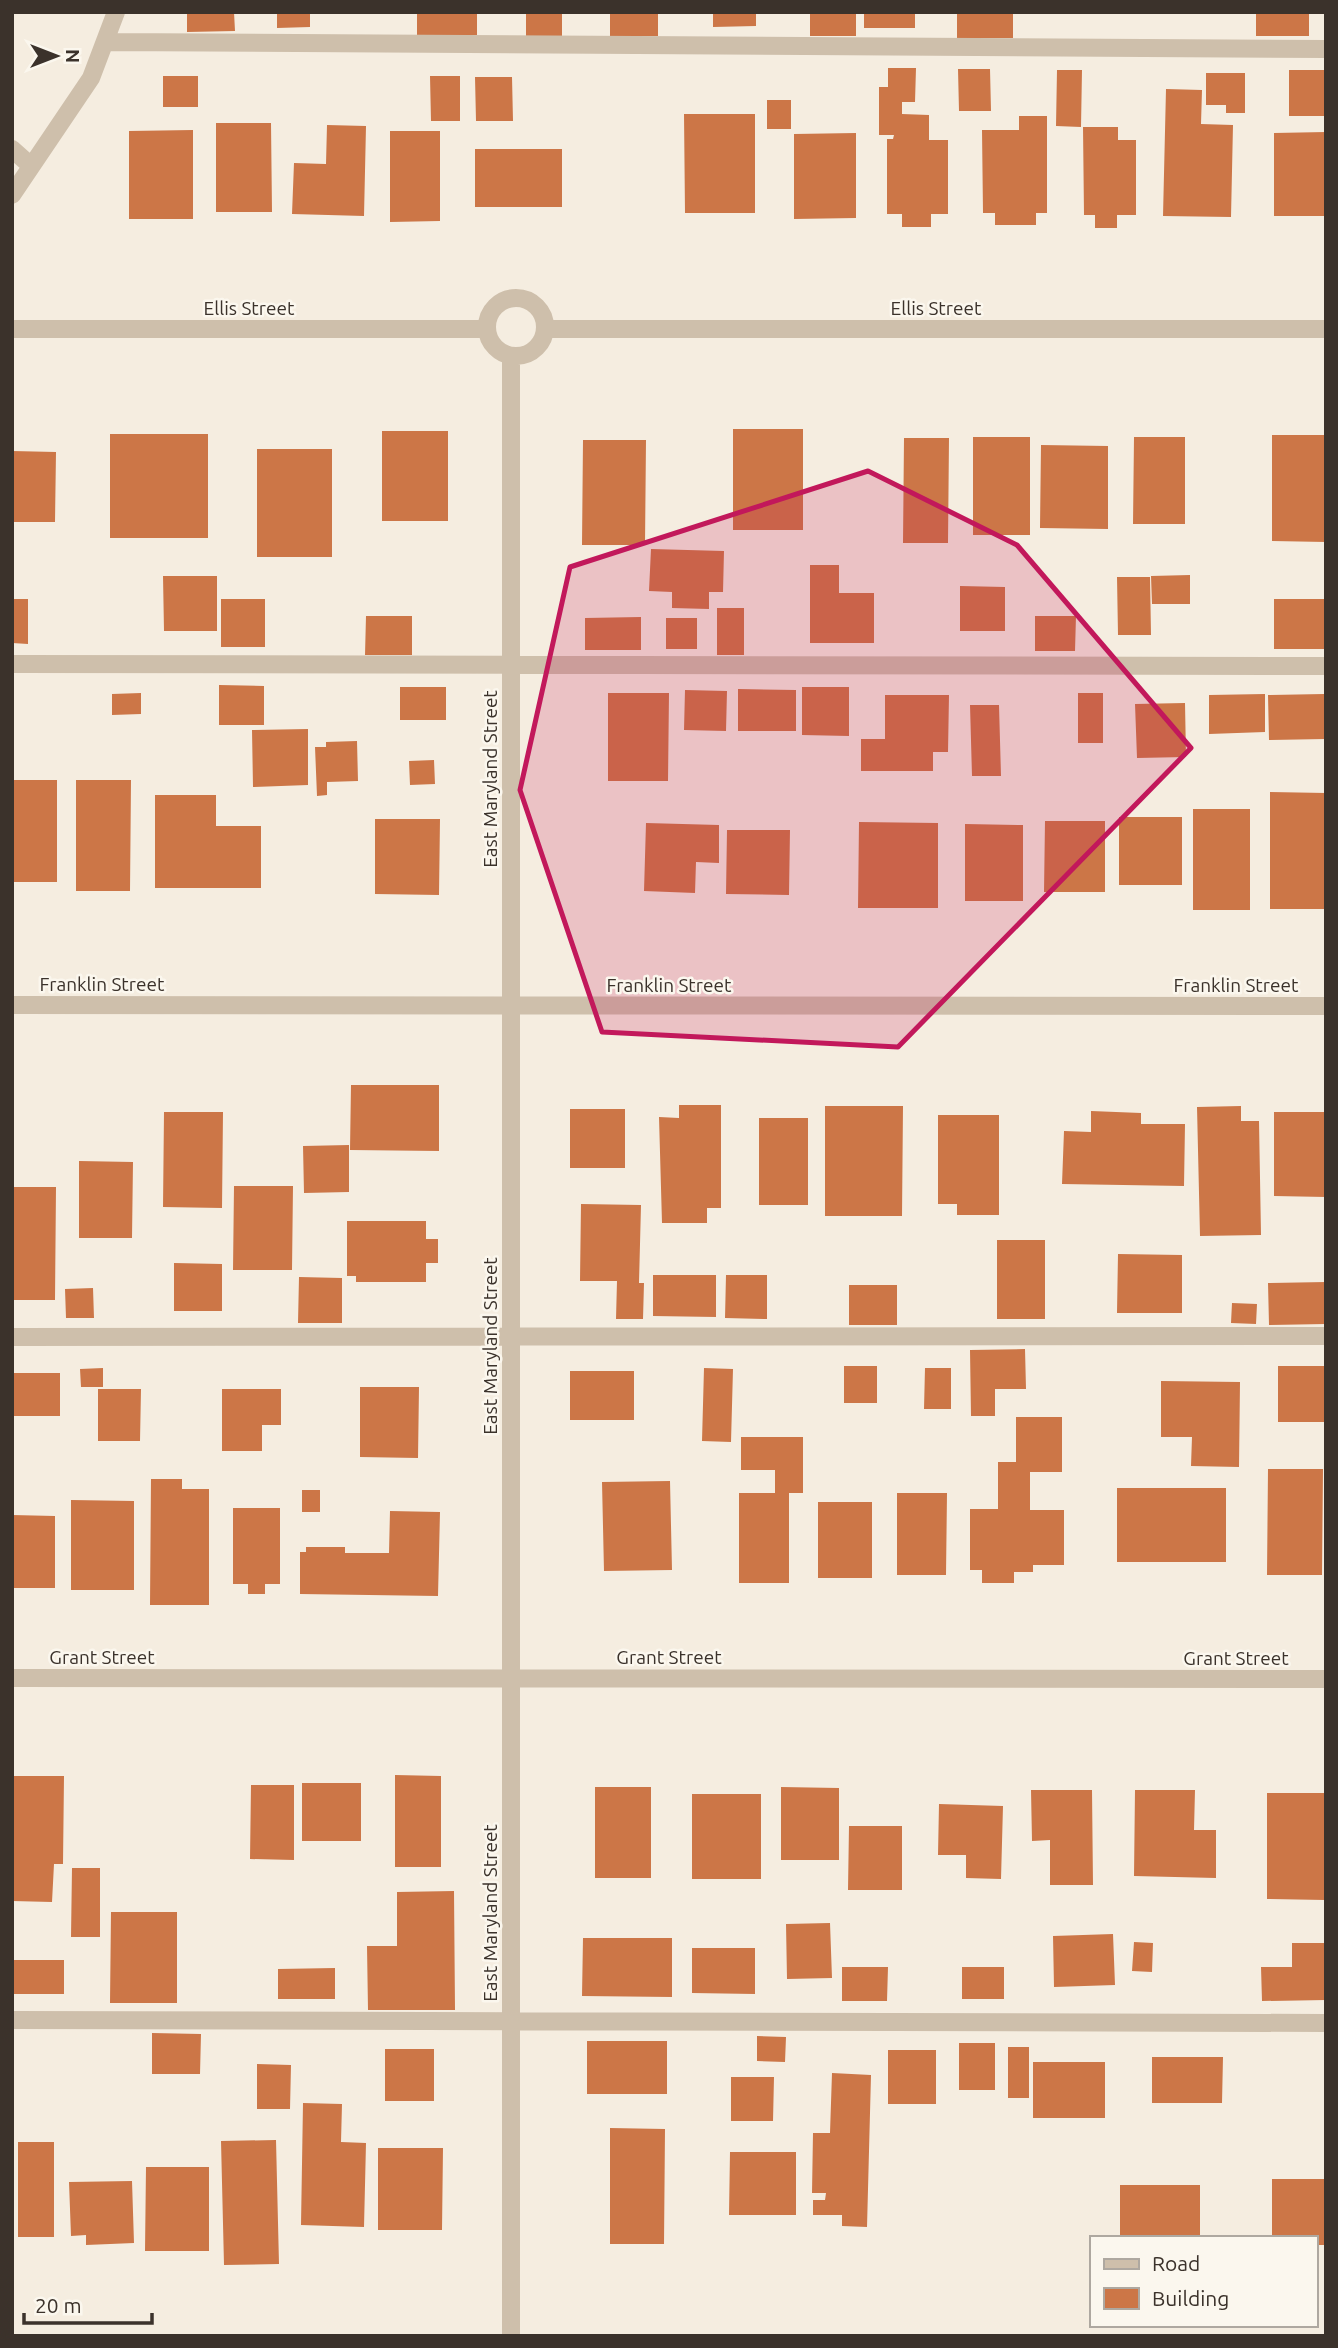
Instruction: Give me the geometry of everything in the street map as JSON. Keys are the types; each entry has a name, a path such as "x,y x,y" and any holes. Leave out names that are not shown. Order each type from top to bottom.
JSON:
{"street":[{"path":"12,195 30,165 84,90 106,42 116,12"},
{"path":"106,42 1326,49"},
{"path":"12,149 30,165"},
{"path":"521,298 537,307 543,315 546,330 542,341 532,353 511,357 495,348 486,330 495,307 502,301 521,298"},
{"name":"Ellis Street","path":"12,329 486,330"},
{"name":"Ellis Street","path":"546,330 1326,330"},
{"name":"East Maryland Street","path":"511,357 511,2336"},
{"path":"12,664 1326,666"},
{"name":"Franklin Street","path":"12,1005 1326,1006"},
{"path":"12,1337 1326,1336"},
{"name":"Grant Street","path":"12,1678 1326,1679"},
{"path":"12,2020 1326,2023"}],"highlighted area":[{"path":"868,471 1017,545 1191,748 898,1047 602,1032 520,790 570,567"}],"building":[{"path":"187,12 234,12 235,31 187,32"},
{"path":"277,12 310,12 310,27 277,28"},
{"path":"417,12 477,12 477,35 417,35"},
{"path":"526,12 562,12 562,39 526,39"},
{"path":"610,12 658,12 658,36 610,36"},
{"path":"713,12 756,12 756,26 713,27"},
{"path":"810,12 856,12 856,36 810,36"},
{"path":"864,12 915,12 915,28 864,28"},
{"path":"957,12 1013,12 1013,38 957,38"},
{"path":"1256,12 1309,12 1309,36 1256,36"},
{"path":"888,68 916,68 915,102 902,102 902,114 929,115 929,140 948,140 948,214 931,214 931,227 902,227 902,214 887,214 887,139 893,139 894,135 879,135 879,87 888,87"},
{"path":"958,69 990,69 991,111 959,111"},
{"path":"1057,70 1082,70 1081,127 1056,126"},
{"path":"1289,70 1326,70 1326,116 1289,116"},
{"path":"1206,73 1245,73 1245,113 1226,113 1226,105 1206,105"},
{"path":"163,76 198,76 198,107 163,107"},
{"path":"430,76 460,76 460,121 431,121"},
{"path":"475,77 512,77 513,121 476,121"},
{"path":"1166,89 1202,90 1201,124 1233,125 1231,217 1163,216"},
{"path":"767,100 791,100 791,129 767,129"},
{"path":"684,114 755,114 755,213 685,213"},
{"path":"1019,116 1047,116 1047,213 1036,213 1036,225 995,225 995,213 983,213 982,130 1019,130"},
{"path":"216,123 271,123 272,212 216,212"},
{"path":"327,125 366,126 364,216 292,214 294,163 326,164"},
{"path":"1083,127 1118,127 1118,140 1136,140 1136,215 1117,215 1117,228 1095,228 1095,215 1084,215"},
{"path":"193,130 193,219 129,219 129,131"},
{"path":"390,131 440,131 440,221 390,222"},
{"path":"1326,132 1326,216 1274,216 1274,133"},
{"path":"856,133 856,218 794,219 794,134"},
{"path":"475,149 562,149 562,207 475,207"},
{"path":"733,429 803,429 803,530 733,530"},
{"path":"382,431 448,431 448,521 382,521"},
{"path":"110,434 208,434 208,538 110,538"},
{"path":"1272,435 1326,435 1326,542 1272,541"},
{"path":"973,437 1030,437 1030,535 973,535"},
{"path":"1134,437 1185,437 1185,524 1133,524"},
{"path":"904,438 949,438 948,543 903,543"},
{"path":"583,440 646,440 645,545 582,545"},
{"path":"1041,445 1108,446 1108,529 1040,528"},
{"path":"257,449 332,449 332,557 257,557"},
{"path":"12,451 56,452 55,522 12,522"},
{"path":"651,549 724,551 723,592 709,592 709,609 672,608 672,592 649,591"},
{"path":"810,565 839,565 839,593 874,593 874,643 810,643"},
{"path":"1190,575 1190,604 1152,604 1151,576"},
{"path":"163,576 217,576 217,631 164,631"},
{"path":"1117,577 1150,577 1151,635 1118,635"},
{"path":"960,586 1005,587 1005,631 960,631"},
{"path":"12,599 28,599 28,644 12,643"},
{"path":"221,599 265,599 265,647 221,647"},
{"path":"1274,599 1326,599 1326,649 1274,649"},
{"path":"717,608 744,608 744,655 717,655"},
{"path":"366,616 412,616 412,655 365,655"},
{"path":"1035,616 1076,616 1075,651 1035,651"},
{"path":"641,617 641,650 585,650 585,618"},
{"path":"666,618 697,618 697,649 666,649"},
{"path":"219,685 264,686 264,725 219,725"},
{"path":"400,687 446,687 446,720 400,720"},
{"path":"802,687 849,687 849,736 802,735"},
{"path":"738,689 796,690 796,731 738,731"},
{"path":"685,690 727,691 726,731 684,730"},
{"path":"141,693 141,714 112,715 112,694"},
{"path":"608,693 669,693 668,781 608,781"},
{"path":"1078,693 1103,693 1103,743 1078,743"},
{"path":"1265,694 1265,732 1209,734 1209,695"},
{"path":"1324,694 1325,739 1269,740 1268,695"},
{"path":"885,695 949,695 948,752 933,752 933,771 861,771 861,739 885,739"},
{"path":"1185,703 1186,757 1137,758 1135,704"},
{"path":"970,705 999,705 1001,776 972,776"},
{"path":"308,729 308,785 253,787 252,730"},
{"path":"357,741 358,781 327,782 327,795 317,796 315,747 326,747 326,742"},
{"path":"434,760 435,784 410,785 409,761"},
{"path":"12,780 57,780 57,882 12,882"},
{"path":"76,780 131,780 130,891 76,891"},
{"path":"1270,792 1326,793 1326,909 1270,909"},
{"path":"155,795 216,795 216,826 261,826 261,888 155,888"},
{"path":"1193,809 1250,809 1250,910 1193,910"},
{"path":"1119,817 1182,817 1182,885 1119,885"},
{"path":"375,819 440,819 439,895 375,894"},
{"path":"1045,821 1105,821 1105,892 1044,892"},
{"path":"859,822 938,823 938,908 858,908"},
{"path":"646,823 719,825 719,863 696,862 695,893 644,891"},
{"path":"965,824 1023,825 1023,901 965,901"},
{"path":"727,830 790,830 789,895 726,894"},
{"path":"351,1085 439,1085 439,1151 350,1150"},
{"path":"679,1105 721,1105 721,1208 707,1208 707,1223 662,1223 659,1117 679,1118"},
{"path":"825,1106 903,1106 902,1216 825,1216"},
{"path":"1241,1106 1241,1121 1259,1121 1261,1235 1200,1236 1197,1107"},
{"path":"570,1109 625,1109 625,1168 570,1168"},
{"path":"1091,1111 1141,1113 1141,1124 1185,1124 1184,1186 1062,1184 1064,1131 1091,1132"},
{"path":"164,1112 223,1112 222,1208 163,1207"},
{"path":"1274,1112 1326,1112 1326,1197 1274,1196"},
{"path":"938,1115 999,1115 999,1215 957,1215 957,1204 938,1204"},
{"path":"759,1118 808,1118 808,1205 759,1205"},
{"path":"349,1145 349,1192 304,1193 303,1146"},
{"path":"79,1161 133,1162 132,1238 79,1238"},
{"path":"234,1186 293,1186 292,1270 233,1270"},
{"path":"12,1187 56,1187 55,1300 12,1300"},
{"path":"581,1204 641,1205 639,1283 644,1283 643,1319 616,1319 617,1281 580,1281"},
{"path":"347,1221 426,1221 426,1239 438,1239 438,1263 426,1263 426,1282 356,1282 356,1276 347,1276"},
{"path":"997,1240 1045,1240 1045,1319 997,1319"},
{"path":"1118,1254 1182,1255 1182,1313 1117,1313"},
{"path":"174,1263 222,1264 222,1311 174,1311"},
{"path":"653,1275 716,1275 716,1317 653,1316"},
{"path":"726,1275 767,1275 767,1319 725,1318"},
{"path":"299,1277 342,1278 342,1323 298,1323"},
{"path":"1326,1282 1326,1324 1269,1325 1268,1283"},
{"path":"849,1285 897,1285 897,1325 849,1325"},
{"path":"93,1288 94,1318 66,1318 65,1289"},
{"path":"1232,1303 1257,1304 1256,1324 1231,1323"},
{"path":"1025,1349 1026,1389 995,1389 995,1416 971,1416 970,1350"},
{"path":"844,1366 877,1366 877,1403 844,1403"},
{"path":"1278,1366 1326,1366 1326,1422 1278,1422"},
{"path":"103,1368 103,1387 81,1387 80,1369"},
{"path":"704,1368 733,1369 731,1442 702,1441"},
{"path":"925,1368 951,1368 951,1409 924,1409"},
{"path":"570,1371 634,1371 634,1420 570,1420"},
{"path":"12,1373 60,1373 60,1416 12,1416"},
{"path":"1161,1381 1240,1382 1239,1467 1191,1466 1192,1437 1161,1437"},
{"path":"360,1387 419,1387 418,1458 360,1457"},
{"path":"98,1389 141,1389 140,1441 98,1441"},
{"path":"222,1389 281,1389 281,1425 262,1425 262,1451 222,1451"},
{"path":"1016,1417 1062,1417 1062,1472 1030,1472 1030,1510 1064,1510 1064,1565 1033,1565 1033,1572 1014,1572 1014,1583 982,1583 982,1570 970,1570 970,1509 998,1509 998,1462 1016,1462"},
{"path":"741,1437 803,1437 803,1493 789,1493 789,1583 739,1583 739,1493 775,1493 775,1470 741,1470"},
{"path":"1268,1469 1323,1469 1322,1575 1267,1575"},
{"path":"151,1479 182,1479 182,1489 209,1489 209,1605 150,1605"},
{"path":"670,1481 672,1570 604,1571 602,1482"},
{"path":"1117,1488 1226,1488 1226,1562 1117,1562"},
{"path":"302,1490 320,1490 320,1512 302,1512"},
{"path":"897,1493 947,1493 946,1575 897,1575"},
{"path":"71,1500 134,1501 134,1590 71,1590"},
{"path":"818,1502 872,1502 872,1578 818,1578"},
{"path":"233,1508 280,1508 280,1584 265,1584 265,1594 248,1594 248,1584 233,1584"},
{"path":"390,1511 440,1512 438,1596 300,1594 300,1552 306,1552 306,1547 345,1547 345,1553 389,1553"},
{"path":"12,1515 55,1516 55,1588 12,1588"},
{"path":"395,1775 441,1776 441,1867 395,1867"},
{"path":"12,1776 64,1776 63,1864 54,1864 52,1902 12,1901"},
{"path":"302,1783 361,1783 361,1841 302,1841"},
{"path":"251,1785 294,1785 294,1860 250,1859"},
{"path":"595,1787 651,1787 651,1878 595,1878"},
{"path":"781,1787 839,1788 839,1860 781,1860"},
{"path":"1031,1790 1092,1790 1093,1885 1050,1885 1050,1840 1032,1841"},
{"path":"1135,1790 1195,1790 1194,1830 1216,1830 1216,1878 1134,1876"},
{"path":"1267,1793 1325,1793 1325,1900 1267,1899"},
{"path":"692,1794 761,1794 761,1879 692,1879"},
{"path":"939,1804 1003,1806 1001,1879 966,1878 966,1855 938,1855"},
{"path":"849,1826 902,1826 902,1890 848,1890"},
{"path":"72,1868 100,1868 100,1937 71,1937"},
{"path":"454,1891 455,2010 368,2010 367,1946 397,1946 397,1892"},
{"path":"111,1912 177,1912 177,2003 110,2003"},
{"path":"830,1923 832,1978 787,1979 786,1924"},
{"path":"1113,1934 1115,1985 1054,1987 1053,1936"},
{"path":"583,1938 672,1938 672,1997 582,1996"},
{"path":"1134,1942 1153,1943 1152,1972 1132,1971"},
{"path":"1292,1943 1326,1943 1326,2000 1262,2001 1261,1967 1292,1967"},
{"path":"692,1948 755,1948 755,1994 692,1993"},
{"path":"12,1960 64,1960 64,1994 12,1994"},
{"path":"842,1967 888,1967 887,2001 842,2001"},
{"path":"962,1967 1004,1967 1004,1999 962,1999"},
{"path":"335,1968 335,1999 278,1999 278,1969"},
{"path":"152,2033 201,2034 200,2074 152,2074"},
{"path":"757,2036 786,2037 785,2062 757,2061"},
{"path":"587,2041 667,2041 667,2094 587,2094"},
{"path":"959,2043 995,2043 995,2090 959,2090"},
{"path":"1008,2047 1029,2047 1029,2098 1008,2098"},
{"path":"385,2049 434,2049 434,2101 385,2101"},
{"path":"888,2050 936,2050 936,2104 888,2104"},
{"path":"1152,2057 1223,2057 1222,2103 1152,2103"},
{"path":"1033,2062 1105,2062 1105,2118 1033,2118"},
{"path":"257,2064 291,2065 290,2109 257,2109"},
{"path":"832,2073 871,2075 867,2227 842,2226 842,2215 813,2215 813,2200 825,2200 826,2193 812,2193 813,2133 830,2133"},
{"path":"731,2077 774,2077 773,2121 731,2121"},
{"path":"303,2103 342,2104 341,2142 366,2143 364,2227 301,2225"},
{"path":"610,2128 665,2129 664,2244 610,2244"},
{"path":"276,2140 279,2264 224,2265 221,2141"},
{"path":"18,2142 54,2142 54,2237 18,2237"},
{"path":"378,2148 443,2148 442,2230 378,2230"},
{"path":"730,2152 796,2152 796,2215 729,2215"},
{"path":"146,2167 209,2167 209,2251 145,2251"},
{"path":"1272,2179 1326,2179 1326,2245 1317,2245 1317,2236 1272,2236"},
{"path":"132,2181 134,2243 86,2245 86,2235 71,2236 69,2182"},
{"path":"1120,2185 1200,2185 1200,2236 1120,2236"}]}
